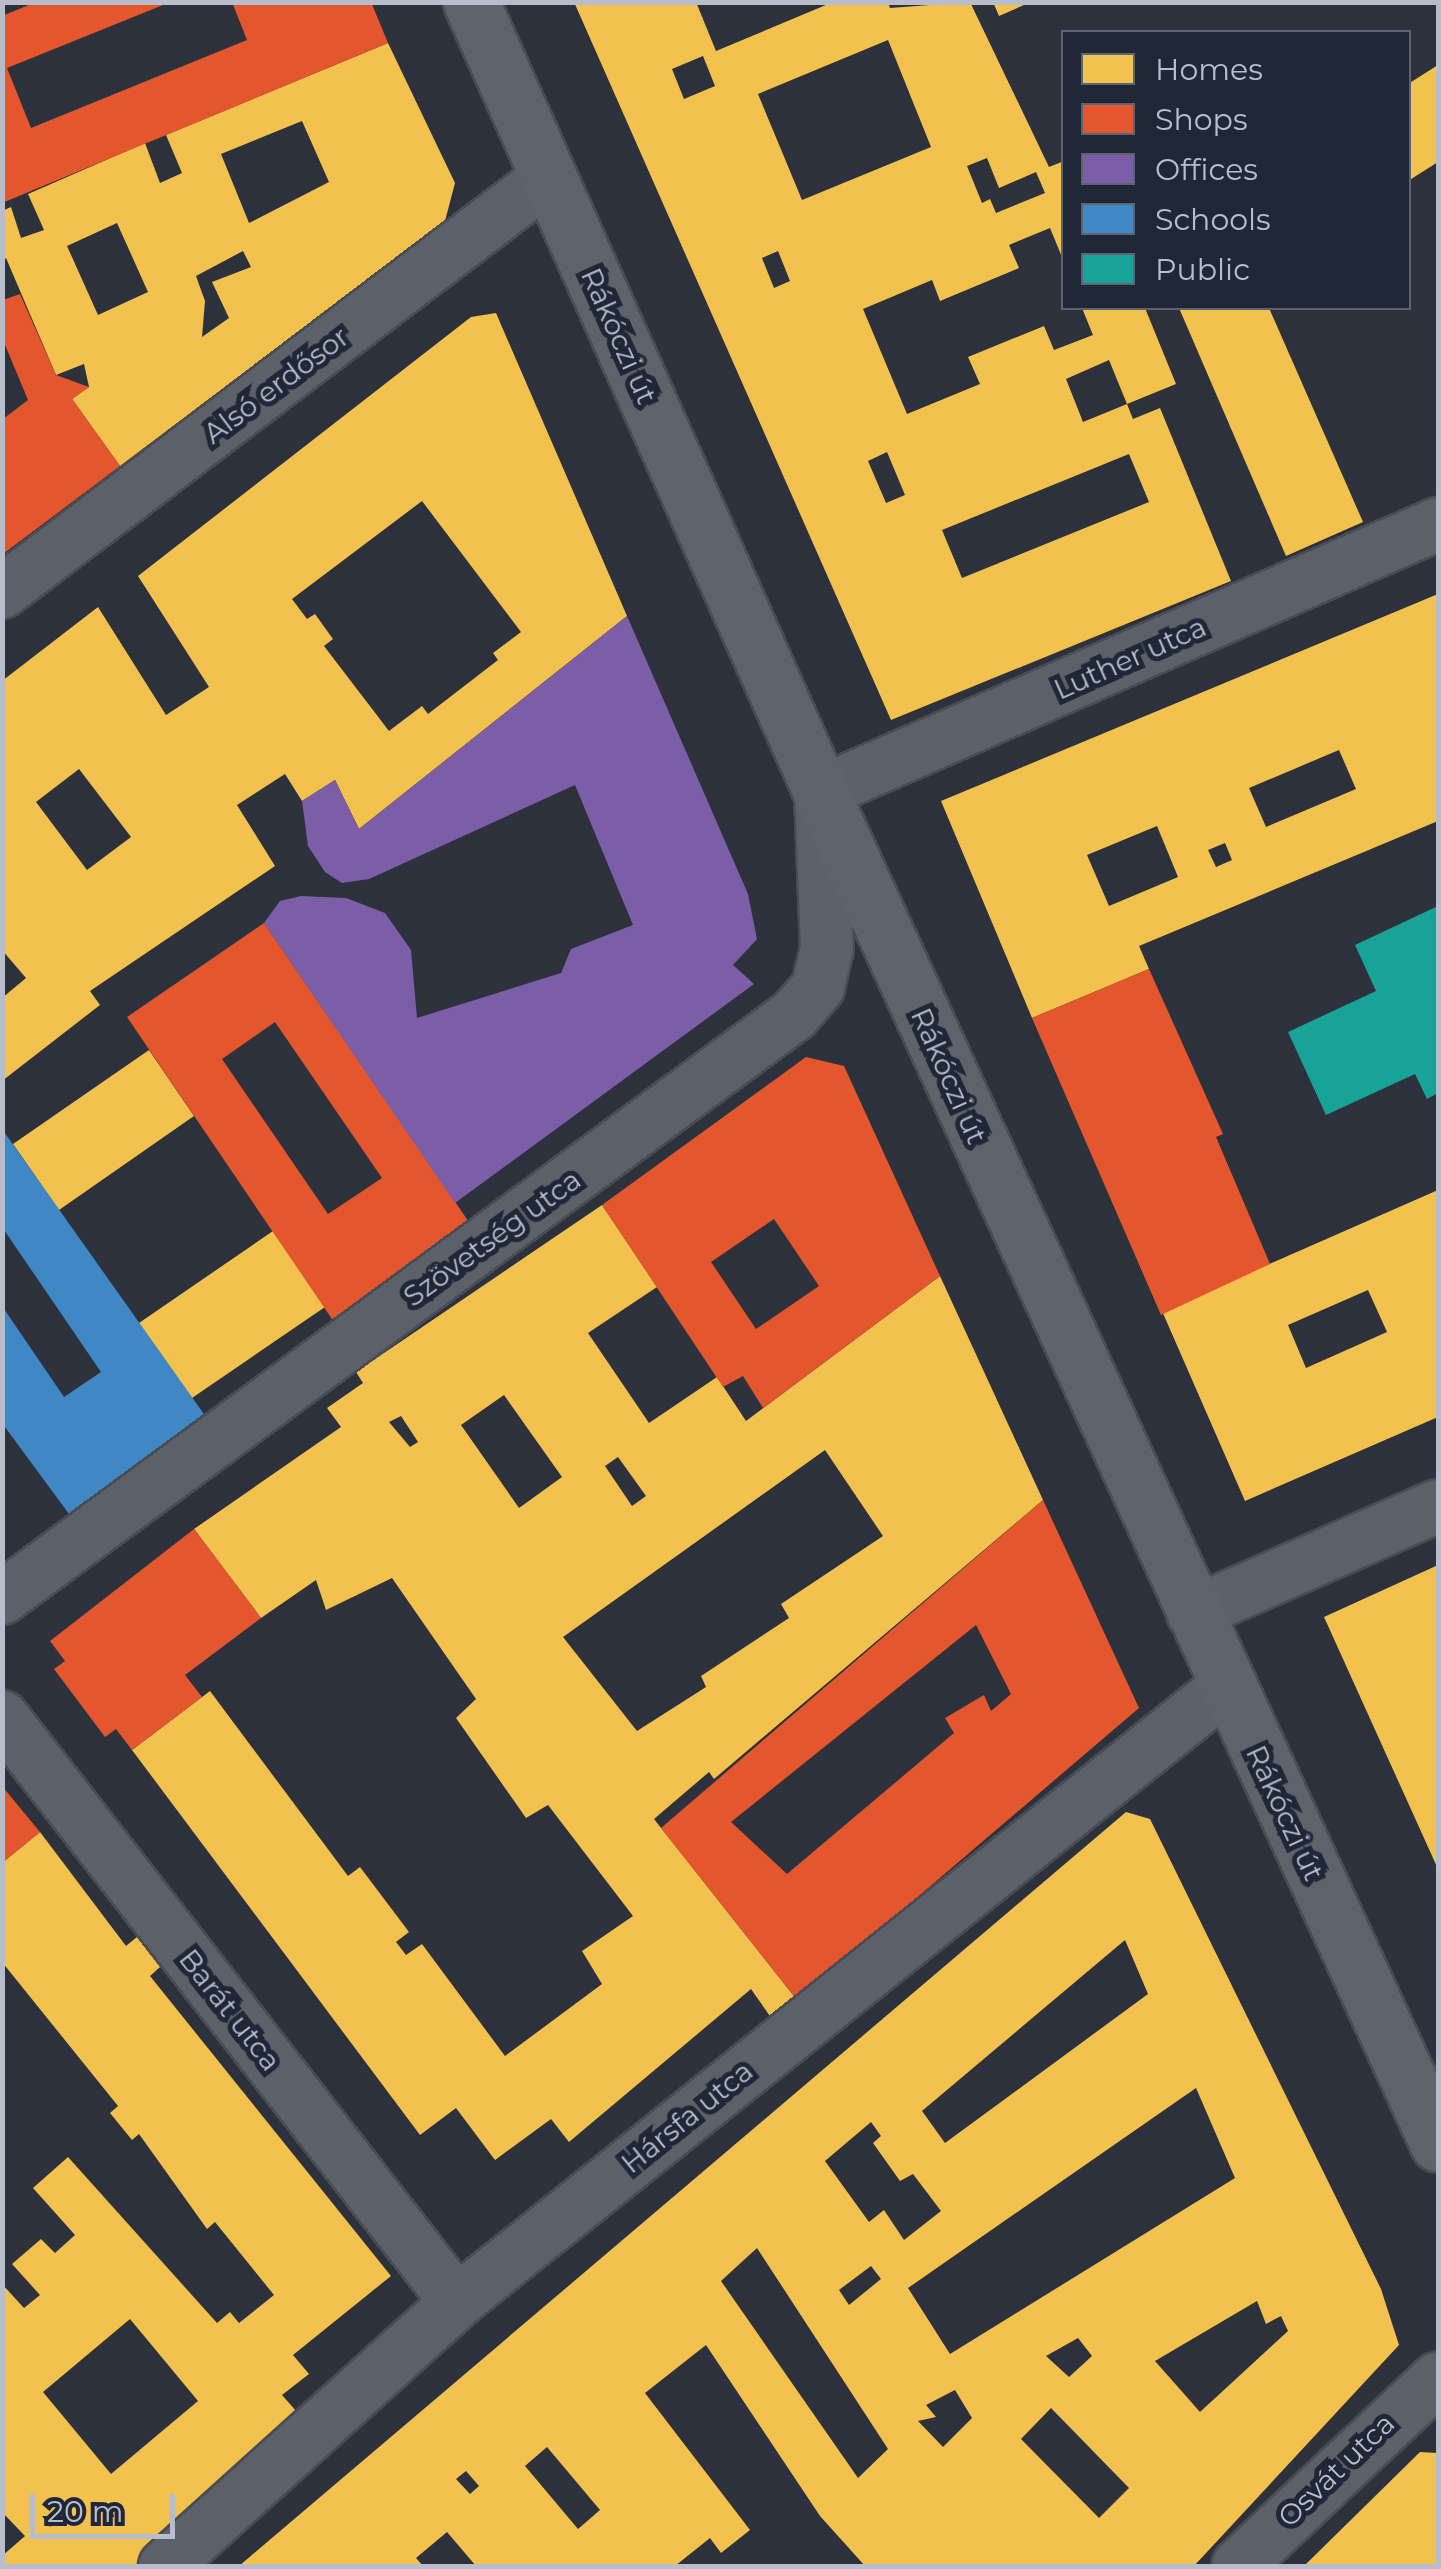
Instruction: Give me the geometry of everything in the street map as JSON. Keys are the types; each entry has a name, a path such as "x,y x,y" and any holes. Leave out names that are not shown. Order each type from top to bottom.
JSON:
{"main road":[{"name":"Rákóczi út","path":"471,2 821,792 1226,1687 1438,2144"}],"street":[{"name":"Alsó erdősor","path":"2,592 549,177"},
{"name":"Luther utca","path":"821,792 1438,524"},
{"name":"Szövetség utca","path":"2,1598 794,1016 818,987 827,949 821,792"},
{"path":"1193,1614 1438,1506"},
{"name":"Hársfa utca","path":"164,2566 457,2302 1226,1687"},
{"name":"Barát utca","path":"2,1717 457,2302"},
{"name":"Osvát utca","path":"1238,2566 1438,2378"}],"building: Homes":[{"path":"574,2 696,2 716,51 833,2 888,2 890,8 970,2 1049,167 1061,162 1061,255 1050,228 1009,245 1019,268 940,301 932,280 863,309 907,414 980,384 968,357 1044,326 1054,350 1093,335 1083,310 1146,310 1176,384 1127,404 1133,419 1160,408 1231,581 891,720","holes":["888,40 931,147 802,200 758,94","703,56 715,86 684,99 672,69","987,158 999,188 1036,172 1045,193 996,213 990,199 982,203 967,166","778,251 790,281 774,288 762,258","1109,360 1127,404 1083,422 1066,379","887,452 905,495 886,503 868,461","1129,454 1149,502 962,578 942,530"]},
{"path":"993,2 1031,2 999,16"},
{"path":"388,43 455,183 445,221 120,466 72,399 89,387 84,364 56,375 6,258 2,262 2,211 11,207 21,238 44,230 28,194 145,143 160,183 182,173 166,135","holes":["302,121 329,182 249,223 221,154","117,223 148,292 98,315 67,246","243,251 251,267 212,282 229,318 202,337 205,301 196,276"]},
{"path":"1438,65 1438,162 1411,179 1411,82"},
{"path":"1180,310 1270,310 1363,522 1286,556"},
{"path":"496,313 627,616 359,829 335,780 302,801 285,774 237,805 275,866 90,991 100,1005 2,1081 2,998 26,978 2,950 2,681 98,607 166,715 209,687 138,576 471,317","holes":["422,501 521,632 493,653 498,660 428,714 422,706 389,731 324,646 333,639 315,614 307,619 292,599","79,769 131,837 87,870 36,802"]},
{"path":"1438,594 1438,821 1139,946 1149,969 1032,1018 941,801","holes":["1339,750 1356,789 1266,827 1249,788","1157,826 1178,877 1109,906 1087,855","1225,843 1232,860 1216,867 1208,850"]},
{"path":"149,1050 194,1116 59,1210 13,1144"},
{"path":"1438,1190 1438,1417 1245,1501 1162,1311","holes":["1368,1290 1387,1332 1306,1368 1288,1325"]},
{"path":"602,1205 657,1287 588,1333 649,1423 717,1377 746,1421 940,1276 1043,1500 714,1779 709,1772 654,1819 797,2000 772,2019 751,1989 569,2142 551,2119 495,2160 456,2108 420,2135 132,1750 210,1691 348,1876 360,1867 409,1932 396,1942 406,1955 422,1944 505,2056 602,1984 582,1951 633,1916 548,1805 526,1818 456,1718 476,1699 392,1578 326,1610 316,1580 261,1618 194,1529 341,1427 327,1408 363,1383 356,1372","holes":["504,1395 562,1477 519,1508 461,1425","401,1416 418,1442 410,1447 389,1422","825,1450 883,1536 781,1604 789,1618 701,1676 706,1687 637,1731 563,1637","618,1457 646,1496 632,1506 605,1466"]},
{"path":"273,1231 325,1307 192,1398 139,1323"},
{"path":"1438,1565 1438,1869 1324,1617"},
{"path":"1126,1812 1150,1819 1381,2289 1399,2345 1194,2566 865,2566 820,2516 706,2345 645,2393 750,2530 721,2553 710,2538 675,2566 476,2566 447,2532 416,2558 423,2566 239,2566","holes":["1125,1940 1148,1994 945,2143 922,2111","1196,2088 1235,2178 950,2354 908,2288","871,2122 881,2136 873,2143 900,2181 913,2174 941,2211 904,2240 884,2210 869,2222 825,2161","757,2248 888,2449 858,2478 721,2281","871,2266 881,2279 849,2305 839,2290","1257,2301 1266,2324 1281,2316 1288,2331 1200,2412 1155,2361","1078,2338 1092,2356 1069,2377 1046,2356","955,2390 972,2418 943,2447 918,2421 936,2417 926,2405","1051,2408 1129,2488 1099,2518 1021,2439","547,2447 600,2510 578,2529 525,2466","466,2471 479,2486 470,2494 456,2479"]},
{"path":"40,1832 126,1946 137,1937 160,1967 150,1976 391,2276 293,2355 309,2374 282,2395 304,2420 148,2566 2,2566 2,2556 25,2536 2,2512 2,2284 24,2308 40,2295 12,2264 41,2239 55,2253 75,2235 33,2188 68,2157 217,2323 230,2312 239,2323 274,2295 215,2222 207,2229 139,2134 132,2140 110,2113 118,2106 2,1962 2,1863","holes":["130,2319 198,2401 111,2474 43,2392"]},
{"path":"1420,2452 1438,2453 1438,2566 1304,2566"}],"building: Shops":[{"path":"36,2 168,3 7,68 31,128 247,40 232,2 371,2 388,43 2,203 2,16"},
{"path":"20,294 56,375 89,387 72,399 120,466 3,554 3,419 28,400 3,340 3,300"},
{"path":"264,923 473,1228 336,1325 127,1017","holes":["275,1022 382,1178 328,1214 222,1059"]},
{"path":"1149,969 1223,1134 1216,1137 1270,1264 1161,1315 1032,1018"},
{"path":"806,1057 844,1066 940,1276 763,1408 743,1376 723,1387 602,1205","holes":["774,1219 819,1286 756,1329 711,1262"]},
{"path":"1043,1500 1139,1708 797,2000 661,1828","holes":["976,1625 1011,1694 991,1711 984,1695 945,1718 954,1733 787,1874 731,1822"]},
{"path":"194,1529 261,1618 185,1675 202,1697 132,1750 116,1729 105,1737 54,1669 65,1661 50,1641"},
{"path":"2,1786 40,1832 2,1863"}],"building: Offices":[{"path":"627,616 748,894 757,939 733,965 754,984 455,1203 264,923 280,901 301,896 346,898 385,913 411,950 417,1018 561,973 571,949 633,925 575,785 369,879 342,883 325,872 308,846 302,801 335,780 359,829"}],"building: Schools":[{"path":"2,1129 206,1417 69,1514 2,1423 2,1306 64,1397 101,1372 2,1227"}],"building: Public":[{"path":"1438,906 1438,1093 1427,1099 1415,1074 1326,1115 1288,1032 1376,991 1355,945"}]}
